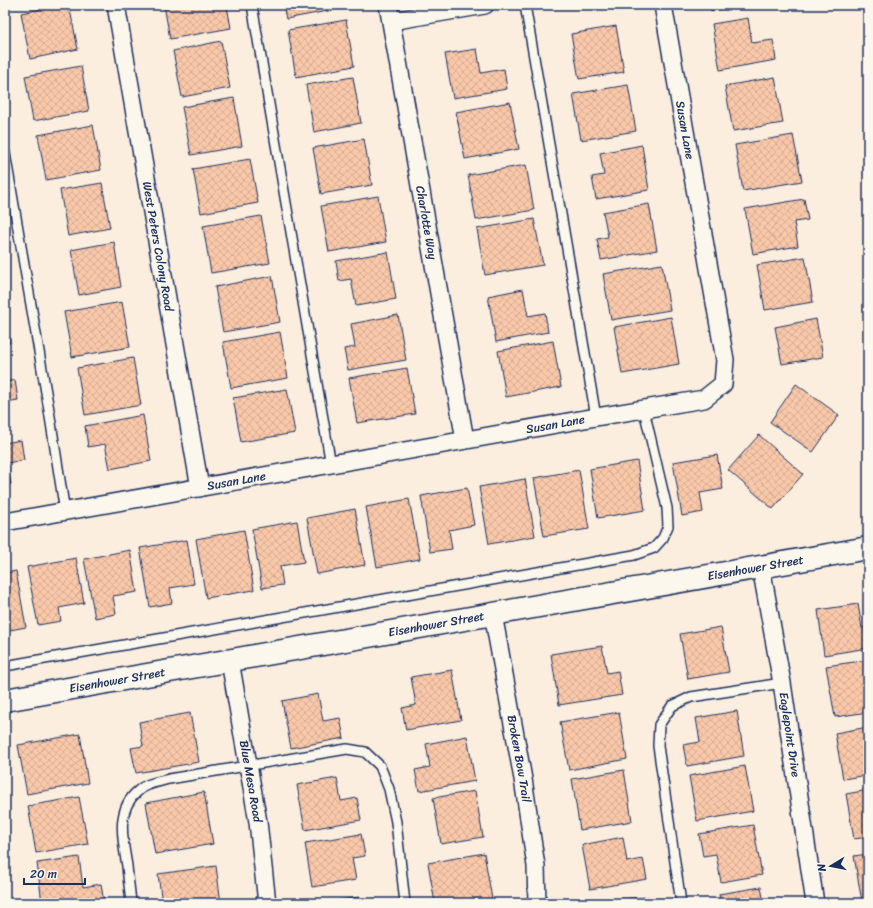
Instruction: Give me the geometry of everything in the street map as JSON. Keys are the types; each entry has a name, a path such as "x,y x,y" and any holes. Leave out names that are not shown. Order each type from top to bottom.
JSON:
{"street":[{"name":"West Peters Colony Road","path":"116,5 200,488"},
{"path":"389,13 485,5"},
{"name":"Susan Lane","path":"5,522 704,399 722,384 725,360 663,5"},
{"name":"Charlotte Way","path":"389,13 465,440"},
{"name":"Eisenhower Street","path":"5,700 868,548"},
{"name":"Eaglepoint Drive","path":"761,567 782,683 815,903"},
{"name":"Broken Bow Trail","path":"493,614 523,778 536,866 537,903"},
{"name":"Blue Mesa Road","path":"230,661 258,822 267,903"}],"lane":[{"path":"252,5 331,465"},
{"path":"525,5 596,417"},
{"path":"5,153 65,512"},
{"path":"5,666 634,555 654,548 663,538 668,526 667,508 644,410"},
{"path":"681,903 658,746 659,725 672,706 691,698 782,683"},
{"path":"131,903 122,831 124,814 129,800 138,791 149,784 169,779 347,749 365,752 380,766 389,789 396,822 405,903"}],"building":[{"path":"69,5 78,49 30,59 21,13"},
{"path":"164,5 215,5 215,8 227,6 231,28 170,39"},
{"path":"283,5 343,5 343,8 286,19"},
{"path":"710,5 747,5 711,11"},
{"path":"748,18 752,43 773,40 776,60 720,70 712,24"},
{"path":"346,20 354,66 296,77 288,30"},
{"path":"616,26 624,72 579,79 571,34"},
{"path":"221,41 230,88 182,97 173,51"},
{"path":"477,49 481,73 504,69 507,89 453,98 445,54"},
{"path":"81,66 89,111 33,121 25,76"},
{"path":"353,77 361,123 314,132 306,85"},
{"path":"775,77 783,123 733,131 725,86"},
{"path":"628,85 636,131 581,140 573,94"},
{"path":"234,98 242,146 191,155 182,107"},
{"path":"510,102 519,149 465,159 456,112"},
{"path":"93,125 101,170 46,180 38,135"},
{"path":"793,135 802,181 743,191 735,145"},
{"path":"364,139 372,185 321,194 313,148"},
{"path":"642,145 649,190 596,199 592,177 604,175 600,153"},
{"path":"250,159 258,203 201,213 193,169"},
{"path":"526,165 534,210 476,220 468,175"},
{"path":"102,183 110,228 68,236 60,190"},
{"path":"378,196 386,242 329,252 321,206"},
{"path":"804,199 808,220 794,222 798,246 753,254 745,209"},
{"path":"649,204 657,250 601,260 597,239 608,237 603,212"},
{"path":"261,216 270,263 211,273 203,226"},
{"path":"534,219 543,265 485,275 477,229"},
{"path":"114,242 121,287 79,295 71,250"},
{"path":"388,252 396,299 356,306 351,279 339,281 336,261"},
{"path":"805,257 813,302 765,310 757,265"},
{"path":"662,264 670,310 611,320 603,274"},
{"path":"272,276 280,322 223,332 215,287"},
{"path":"523,289 528,316 545,313 548,332 496,342 488,296"},
{"path":"122,302 130,347 72,357 64,312"},
{"path":"398,315 406,360 348,370 344,349 355,347 351,324"},
{"path":"671,317 679,364 622,374 614,327"},
{"path":"816,319 823,357 782,364 775,327"},
{"path":"5,320 10,343 5,344"},
{"path":"280,332 288,378 231,388 223,342"},
{"path":"553,341 561,387 506,397 498,351"},
{"path":"133,358 141,405 85,415 77,368"},
{"path":"407,368 415,414 357,423 349,378"},
{"path":"15,380 18,400 6,402 10,424 5,425 5,382"},
{"path":"796,384 839,415 813,452 770,422"},
{"path":"287,389 295,433 241,442 233,398"},
{"path":"143,415 151,461 110,469 105,444 88,447 85,426"},
{"path":"759,435 803,474 773,509 728,470"},
{"path":"21,440 24,460 7,463 11,484 5,485 5,443"},
{"path":"717,455 723,489 700,493 703,512 682,516 673,462"},
{"path":"637,461 645,510 598,518 590,469"},
{"path":"579,470 589,529 544,536 534,478"},
{"path":"525,479 535,536 489,544 479,487"},
{"path":"467,488 474,525 449,530 452,549 430,552 421,496"},
{"path":"409,499 420,559 377,567 366,507"},
{"path":"355,509 365,565 317,574 307,518"},
{"path":"297,521 304,562 280,566 283,585 262,588 252,529"},
{"path":"244,530 254,590 206,598 196,539"},
{"path":"187,540 194,584 170,588 172,603 150,607 140,548"},
{"path":"130,550 137,592 113,596 116,614 95,618 84,559"},
{"path":"76,558 84,603 59,608 61,621 38,625 27,567"},
{"path":"16,571 26,627 5,631 5,573"},
{"path":"858,604 862,628 868,627 868,648 824,655 818,610"},
{"path":"721,627 729,672 688,679 680,634"},
{"path":"602,646 607,673 618,671 622,695 559,705 551,654"},
{"path":"868,660 868,712 835,717 826,666"},
{"path":"452,670 461,720 406,730 402,708 416,705 411,677"},
{"path":"318,694 323,721 340,718 344,738 291,748 282,701"},
{"path":"737,711 744,756 687,766 683,745 700,742 696,718"},
{"path":"619,712 627,759 569,770 560,722"},
{"path":"190,713 199,762 136,773 131,748 143,746 139,722"},
{"path":"868,727 868,775 843,779 835,733"},
{"path":"80,734 88,783 27,794 18,745"},
{"path":"467,736 475,781 419,791 415,770 430,767 426,744"},
{"path":"745,766 753,811 697,821 689,776"},
{"path":"624,770 632,821 580,830 572,779"},
{"path":"337,778 341,801 357,798 361,820 305,830 297,785"},
{"path":"868,790 868,837 854,839 846,794"},
{"path":"475,791 483,837 441,844 433,798"},
{"path":"204,792 213,844 155,854 146,803"},
{"path":"79,797 88,844 36,853 28,806"},
{"path":"753,825 762,875 721,882 716,854 703,856 699,834"},
{"path":"361,834 365,856 352,858 356,880 312,887 305,843"},
{"path":"623,837 627,862 643,859 647,879 590,889 582,845"},
{"path":"484,853 492,899 467,903 435,903 428,863"},
{"path":"868,854 868,901 862,902 854,856"},
{"path":"79,857 83,887 101,884 104,903 42,903 37,863"},
{"path":"216,866 221,903 162,903 158,874"},
{"path":"761,887 764,903 721,903 719,894"},
{"path":"360,897 361,903 319,903"},
{"path":"649,897 650,903 589,903 589,901"}]}
